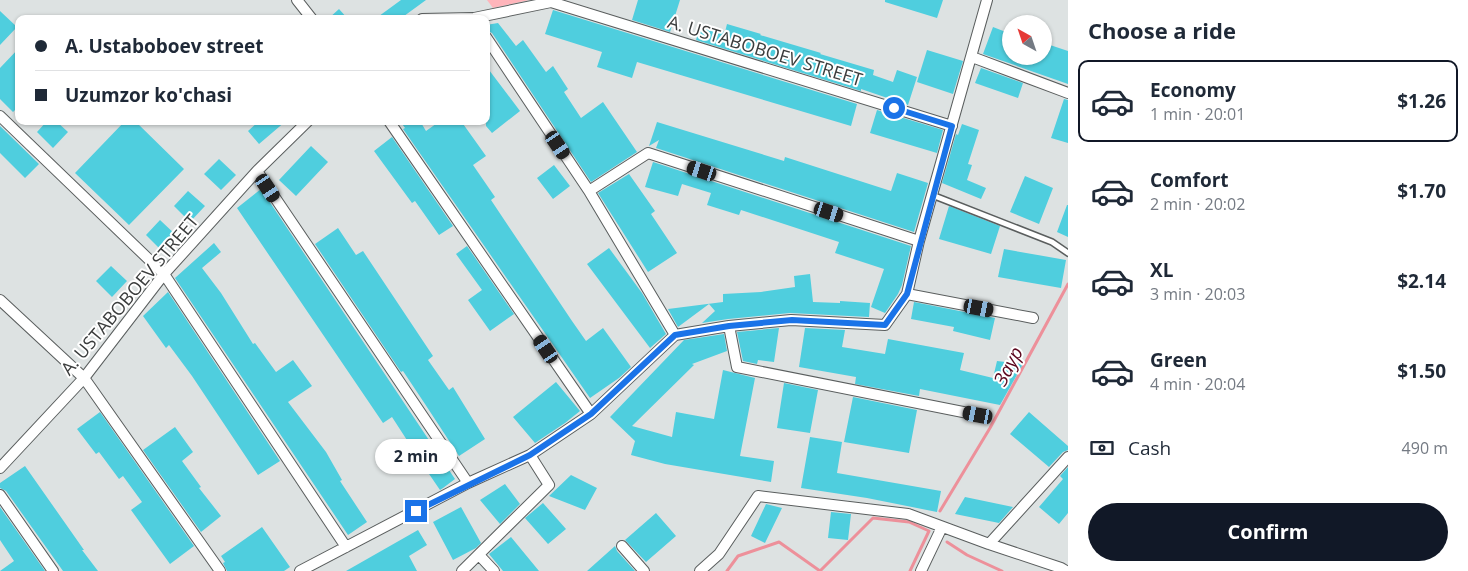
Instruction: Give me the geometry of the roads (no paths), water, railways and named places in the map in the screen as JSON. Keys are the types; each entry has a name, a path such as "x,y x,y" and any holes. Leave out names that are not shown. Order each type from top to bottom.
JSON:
{"street":[{"path":"297,0 309,15"},
{"path":"300,571 468,483 530,455 591,414 675,335 729,326 792,320 885,325 907,294 932,195 987,0"},
{"name":"A. USTABOBOEV STREET","path":"490,15 552,1 952,126"},
{"path":"490,43 589,191 675,335"},
{"path":"972,57 1068,93"},
{"path":"0,116 164,274 346,547"},
{"name":"A. USTABOBOEV STREET","path":"0,468 84,378 164,274 257,171 304,125"},
{"path":"393,125 591,414"},
{"path":"589,191 648,153 920,241"},
{"path":"257,171 468,483"},
{"path":"907,294 1033,318"},
{"path":"0,300 84,378 220,571"},
{"path":"729,326 737,367 978,415"},
{"path":"462,571 549,485 530,455"},
{"path":"989,544 1068,458"},
{"path":"0,495 53,571"},
{"path":"700,571 719,554 758,496 908,514 1066,571"},
{"path":"922,571 942,527"},
{"path":"622,546 644,571"},
{"path":"479,554 494,571"}],"lane":[{"path":"932,195 1052,242 1068,253"}],"waterway":[{"name":"Заур","path":"940,511 990,428 1068,284"},
{"path":"727,571 738,556 779,542 820,571 873,518 909,522 929,531 910,571"},
{"path":"947,542 967,555 1002,571"}]}
